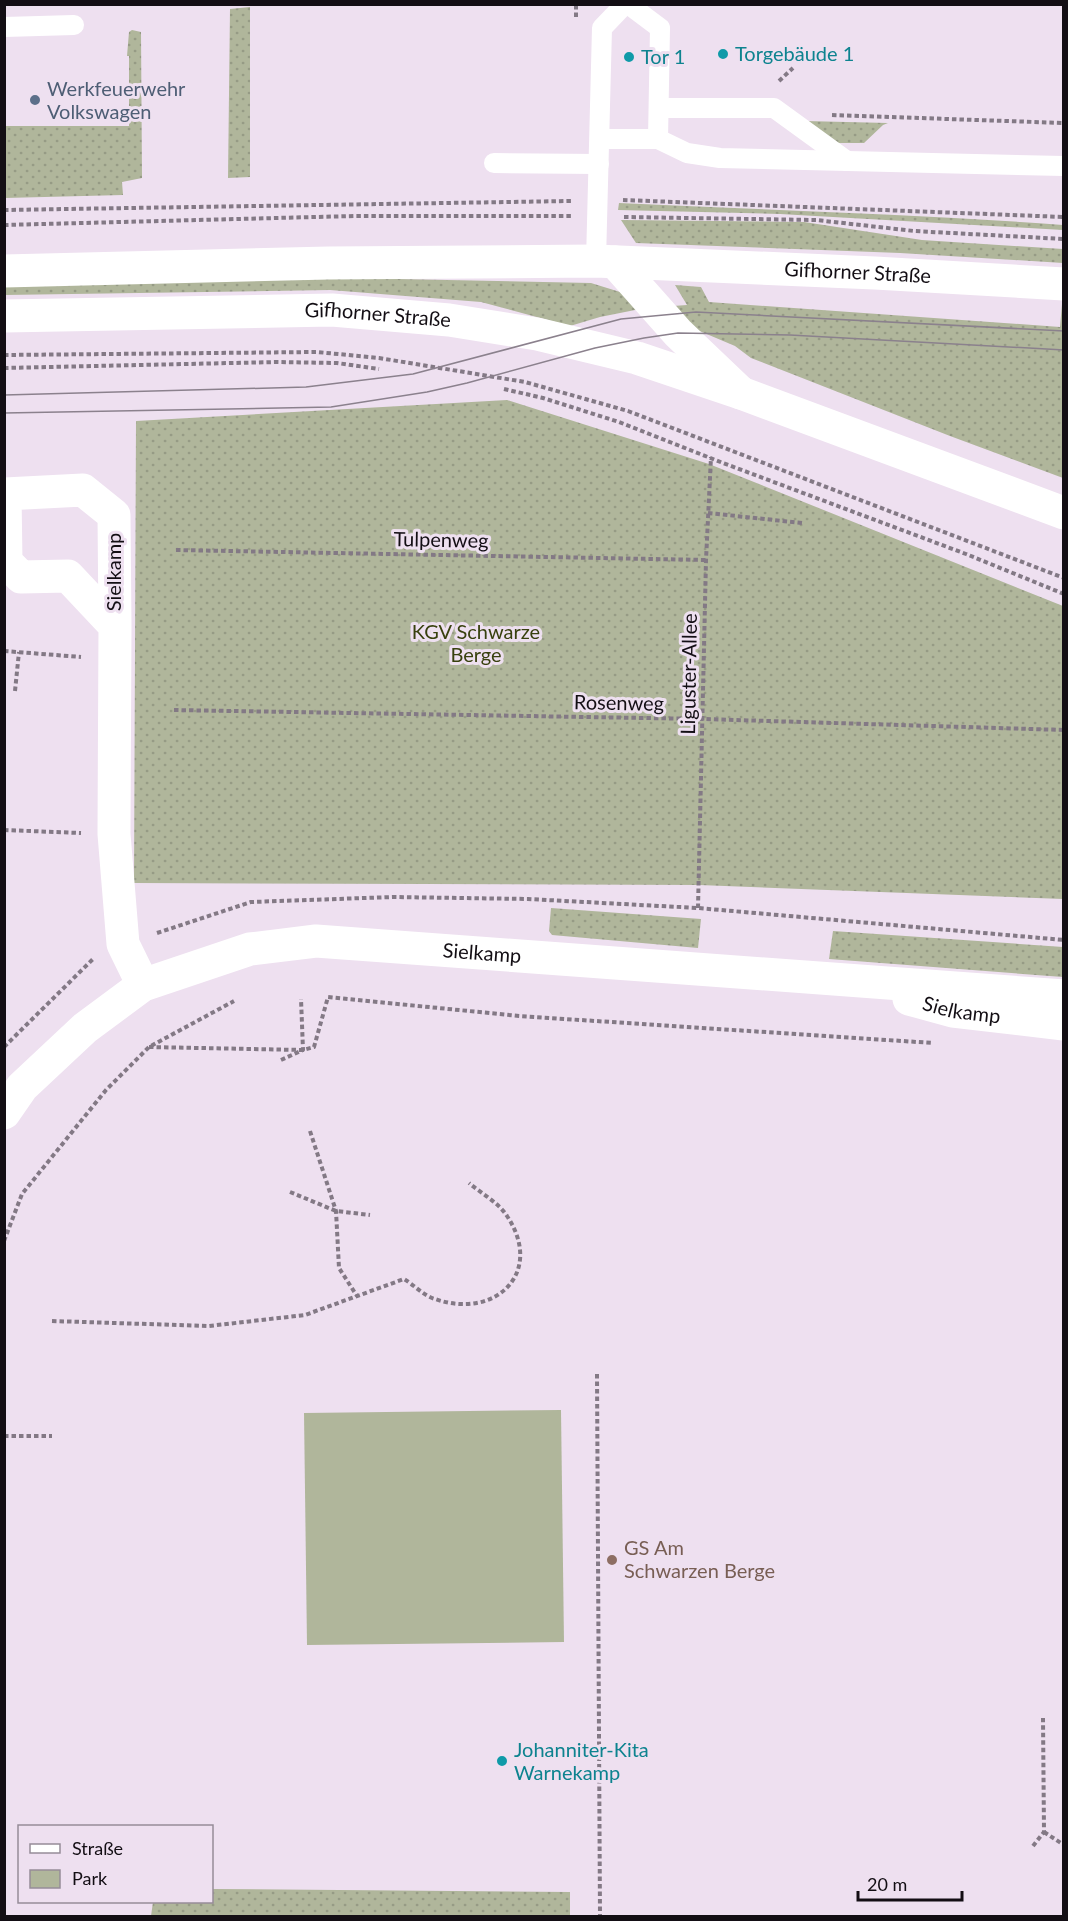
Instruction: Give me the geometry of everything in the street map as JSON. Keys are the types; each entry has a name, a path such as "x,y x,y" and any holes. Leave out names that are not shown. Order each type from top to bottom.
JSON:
{"street":[{"name":"Gifhorner Straße","path":"606,261 741,393"},
{"name":"Gifhorner Straße","path":"4,271 329,263 606,261 1064,284"},
{"name":"Gifhorner Straße","path":"4,316 332,309 448,320 537,334 637,358 741,393 1064,513"},
{"name":"Sielkamp","path":"114,626 68,576 21,577 6,562 5,494 83,490 114,515 114,626 114,834 123,944 144,985"},
{"name":"Sielkamp","path":"4,1113 22,1087 85,1028 144,985 250,949 316,941 1064,996"},
{"name":"Sielkamp","path":"826,978 953,1011 1064,1024"}],"lane":[{"path":"606,261 598,208 602,28 627,4 660,28 658,140"},
{"path":"4,27 74,25"},
{"path":"659,108 774,108 847,161"},
{"path":"600,139 658,140 687,153 720,158 1064,166"},
{"path":"494,163 599,164"}],"path":[{"path":"831,115 1064,123"},
{"path":"4,225 598,208 624,200 1064,217"},
{"path":"4,210 598,208 816,220 914,231 1064,239"},
{"path":"4,355 317,352 379,358 525,382 628,411 1064,578"},
{"path":"4,368 277,362 337,363 379,369"},
{"path":"504,389 543,398 619,422 966,554 1064,594"},
{"name":"Liguster-Allee","path":"698,908 706,560 711,457"},
{"path":"708,513 802,523"},
{"name":"Tulpenweg","path":"176,550 706,560"},
{"path":"4,651 114,660"},
{"path":"15,691 19,652"},
{"name":"Rosenweg","path":"174,710 703,718 1064,730"},
{"path":"4,830 114,834"},
{"path":"156,934 251,902 393,897 528,899 698,908 1064,940"},
{"path":"4,1047 96,956"},
{"path":"281,1060 314,1047 328,997 519,1016 945,1044"},
{"path":"301,999 303,1050"},
{"path":"4,1241 22,1194 106,1090 149,1047 234,1001"},
{"path":"149,1047 303,1050"},
{"path":"310,1131 336,1211 339,1268 357,1296"},
{"path":"52,1321 209,1326 305,1315 404,1279 434,1299 468,1304 491,1300 514,1283 520,1263 519,1237 506,1213 469,1184"},
{"path":"291,1192 336,1211 370,1215"},
{"path":"597,1374 600,1917"},
{"path":"4,1436 52,1436"},
{"path":"1033,1846 1044,1832 1043,1718"},
{"path":"1044,1832 1064,1845"}],"green space":[{"path":"250,7 250,177 228,178 230,9"},
{"path":"132,30 141,32 142,178 122,182 123,195 5,198 5,126 129,126 129,56 127,56 129,32"},
{"path":"805,121 888,123 864,143 837,143"},
{"path":"619,203 1008,221 1063,225 1063,230 780,214 618,210"},
{"path":"621,220 804,222 922,240 1063,249 1063,263 900,253 636,243"},
{"path":"296,277 591,283 633,296 645,308 570,326 481,302 330,290 5,295 4,286"},
{"path":"675,285 701,287 709,302 1060,327 1063,304 1063,478 751,358 735,346 645,308 687,305"},
{"name":"KGV Schwarze Berge","path":"507,400 709,464 1063,606 1063,899 699,885 134,883 136,421"},
{"path":"551,908 701,919 698,948 552,935 549,931"},
{"path":"833,931 1063,947 1063,977 829,959"},
{"path":"561,1410 564,1642 307,1645 304,1413"},
{"path":"213,1889 570,1892 570,1916 151,1916 153,1903 213,1903"}],"tram line":[{"path":"4,395 306,387 413,374 621,319 696,312 1064,331"},
{"path":"4,413 331,407 427,392 595,348 678,333 790,335 1064,350"}],"place":[{"name":"Torgebäude 1","path":"723,54"},
{"name":"Tor 1","path":"629,57"},
{"name":"Werkfeuerwehr Volkswagen","path":"35,100"},
{"name":"GS Am Schwarzen Berge","path":"612,1560"},
{"name":"Johanniter-Kita Warnekamp","path":"502,1761"}]}
